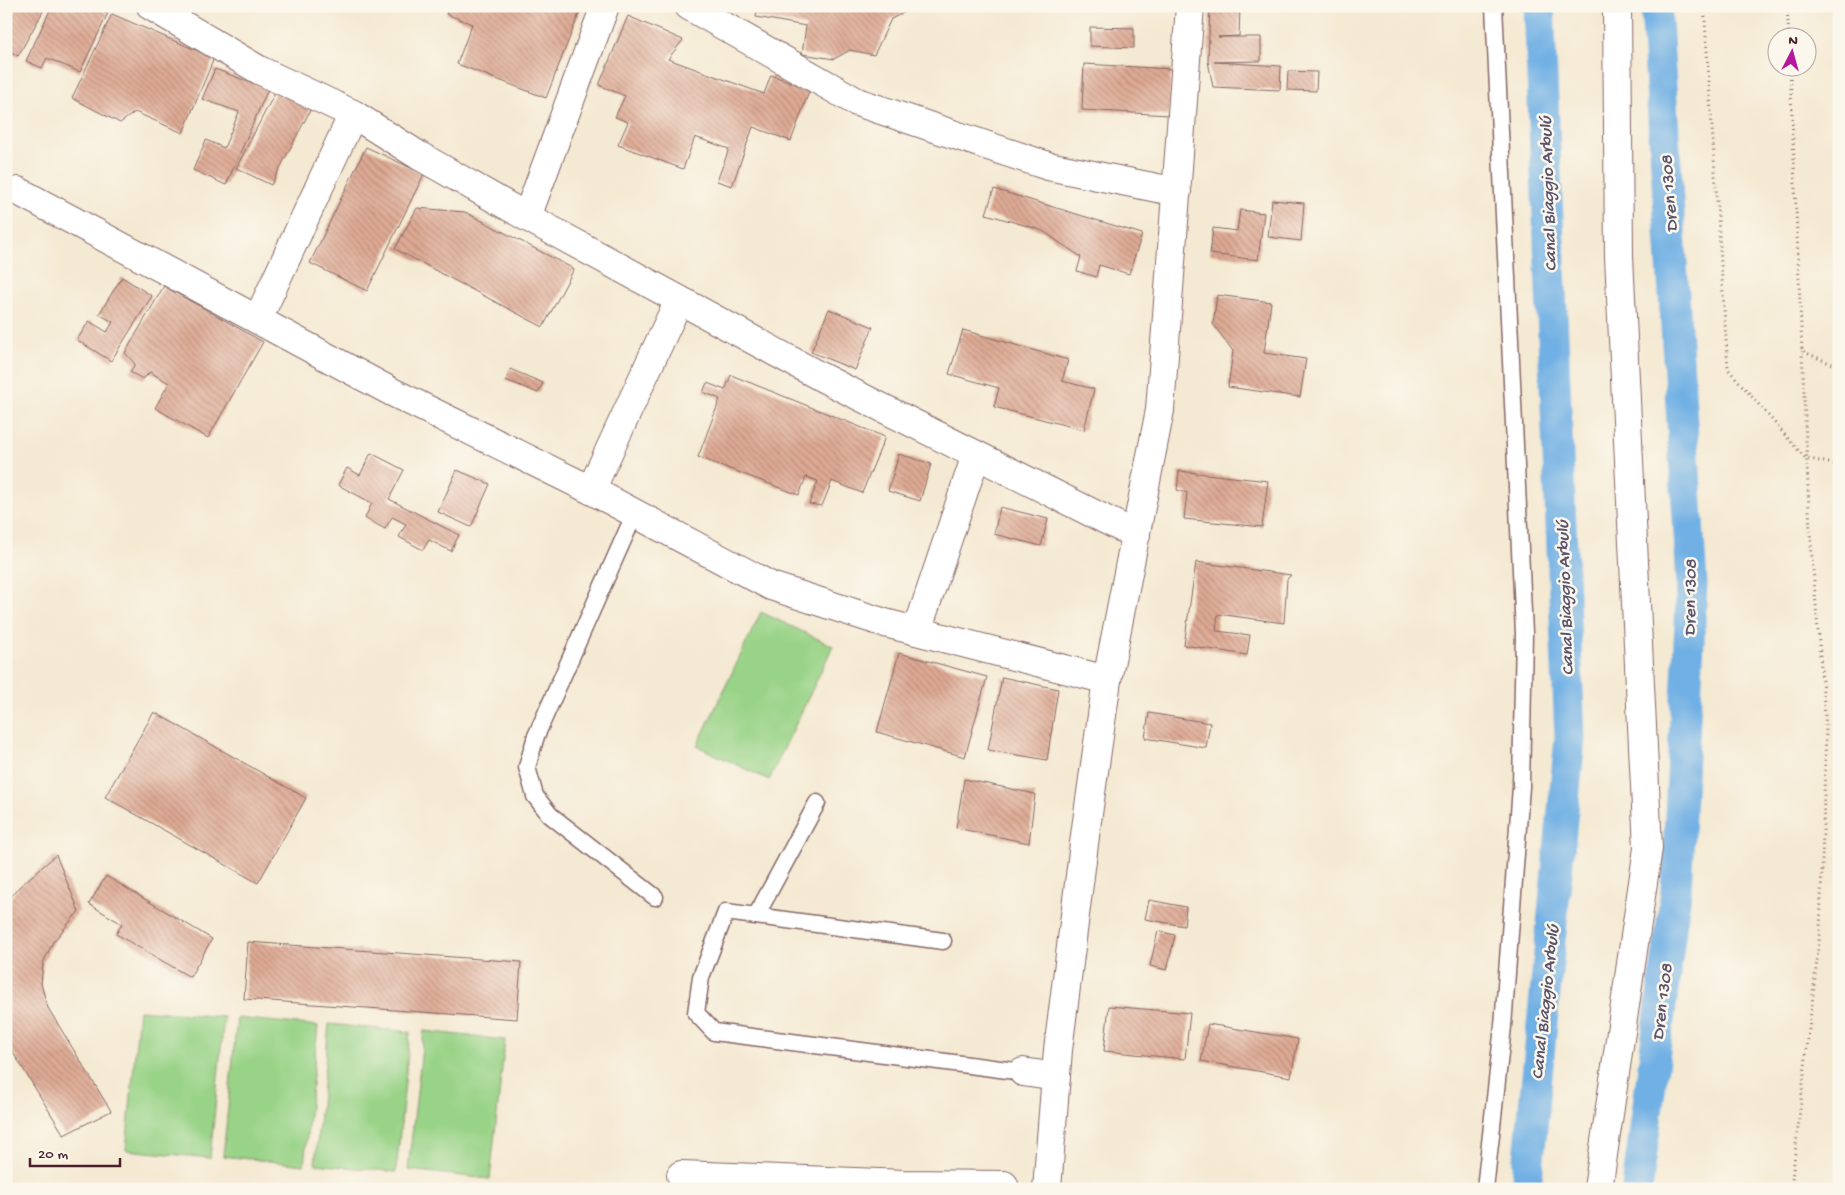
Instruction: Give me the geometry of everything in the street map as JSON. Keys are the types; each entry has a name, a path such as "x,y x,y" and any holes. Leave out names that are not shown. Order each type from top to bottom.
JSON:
{"street":[{"path":"151,6 259,70 353,114 418,155 527,217 823,378 1136,535"},
{"path":"527,217 605,6"},
{"path":"1047,1189 1056,1077 1084,838 1107,680 1160,410 1190,6"},
{"path":"1598,1189 1648,848 1619,257 1617,6"},
{"path":"699,9 857,102 1048,166 1177,192"},
{"path":"258,319 353,114"},
{"path":"18,191 392,392 591,490 771,586 885,624 1107,680"},
{"path":"591,490 679,300"},
{"path":"917,631 976,455"},
{"path":"1023,1072 1056,1077"},
{"path":"681,1175 904,1186 1004,1185"}],"lane":[{"path":"1485,1189 1503,1026 1521,787 1524,633 1494,6"},
{"path":"635,513 536,736 527,767 535,796 550,815 655,897"},
{"path":"756,916 817,803"},
{"path":"943,941 726,912 702,977 696,1013 714,1032 1023,1072"}],"path":[{"path":"1704,6 1728,369 1805,458 1839,465"},
{"path":"1787,6 1788,28"},
{"path":"1790,78 1805,458 1826,728 1820,933 1791,1189"},
{"path":"1802,351 1839,367"}],"green space":[{"path":"761,612 833,646 769,780 697,746"},
{"path":"139,1010 224,1017 210,1158 126,1150"},
{"path":"237,1018 318,1026 304,1165 223,1156"},
{"path":"329,1024 410,1032 396,1172 315,1164"},
{"path":"424,1031 505,1040 490,1179 408,1170"}],"building":[{"path":"6,6 46,6 18,56 6,49"},
{"path":"52,6 93,6 108,13 80,72 47,58 42,68 26,61"},
{"path":"449,6 582,6 546,98 457,64 472,24 446,14"},
{"path":"758,6 917,6 891,19 874,55 850,50 834,59 802,54 806,26 756,17"},
{"path":"1210,6 1240,6 1239,36 1218,37 1261,37 1261,61 1214,62 1281,66 1280,90 1213,87 1208,61"},
{"path":"112,14 214,58 183,133 135,112 120,123 72,98"},
{"path":"628,16 683,40 668,59 764,94 771,75 810,89 791,141 753,127 732,186 717,181 729,149 695,137 683,169 618,145 628,122 615,117 625,96 599,85"},
{"path":"1090,27 1134,28 1134,48 1090,46"},
{"path":"1084,64 1171,69 1169,115 1082,110"},
{"path":"215,69 268,89 226,185 193,170 206,140 224,148 239,112 202,99"},
{"path":"1288,71 1317,72 1316,91 1287,90"},
{"path":"279,85 314,103 271,185 236,168"},
{"path":"366,147 424,174 367,291 310,263"},
{"path":"994,189 1142,234 1129,274 1099,265 1096,277 1077,271 1081,257 1041,230 986,214"},
{"path":"1272,200 1304,203 1301,241 1268,237"},
{"path":"417,208 465,212 574,269 543,327 395,249"},
{"path":"1240,210 1264,213 1258,260 1210,254 1213,228 1237,231"},
{"path":"122,277 152,296 111,361 77,340 89,321 107,332 113,322 99,314"},
{"path":"164,286 263,342 208,438 155,408 169,383 150,372 143,379 130,372 135,364 125,353"},
{"path":"1217,295 1271,302 1264,353 1306,359 1300,397 1228,387 1233,351 1213,324"},
{"path":"829,309 873,327 855,370 811,352"},
{"path":"963,330 1068,360 1062,381 1094,389 1084,430 994,407 999,388 949,374"},
{"path":"510,369 543,383 538,393 506,380"},
{"path":"731,375 885,437 862,493 832,481 822,506 809,504 818,481 806,477 799,495 698,457 720,399 703,392 707,383 725,390"},
{"path":"371,453 404,470 389,499 459,535 451,551 429,540 423,550 399,537 406,524 392,517 385,529 365,518 372,503 338,485 347,468 360,475"},
{"path":"899,454 931,464 920,501 888,491"},
{"path":"457,470 490,484 471,527 438,512"},
{"path":"1179,471 1268,481 1262,527 1184,519 1187,493 1177,490"},
{"path":"1000,507 1048,519 1041,546 994,534"},
{"path":"1196,562 1291,575 1287,579 1284,623 1218,614 1216,631 1250,635 1247,655 1184,645"},
{"path":"899,653 987,677 965,757 877,732"},
{"path":"1002,677 1058,689 1047,760 988,750"},
{"path":"154,712 306,798 258,883 105,797"},
{"path":"1149,713 1210,723 1206,748 1145,738"},
{"path":"964,779 1035,794 1029,843 956,828"},
{"path":"56,855 79,911 53,942 43,963 41,984 48,1008 111,1111 64,1135 6,1041 6,903 19,887"},
{"path":"106,876 212,939 190,977 116,934 122,924 89,904"},
{"path":"1149,900 1186,907 1184,926 1145,919"},
{"path":"1158,931 1175,935 1167,970 1150,966"},
{"path":"248,942 521,962 517,1019 244,999"},
{"path":"1109,1006 1190,1013 1185,1059 1104,1051"},
{"path":"1208,1024 1298,1039 1291,1077 1201,1061"}],"waterway":[{"name":"Canal Biaggio Arbulú","path":"1526,1189 1570,738 1539,6"},
{"name":"Dren 1308","path":"1637,1189 1676,891 1692,584 1656,6"}]}
